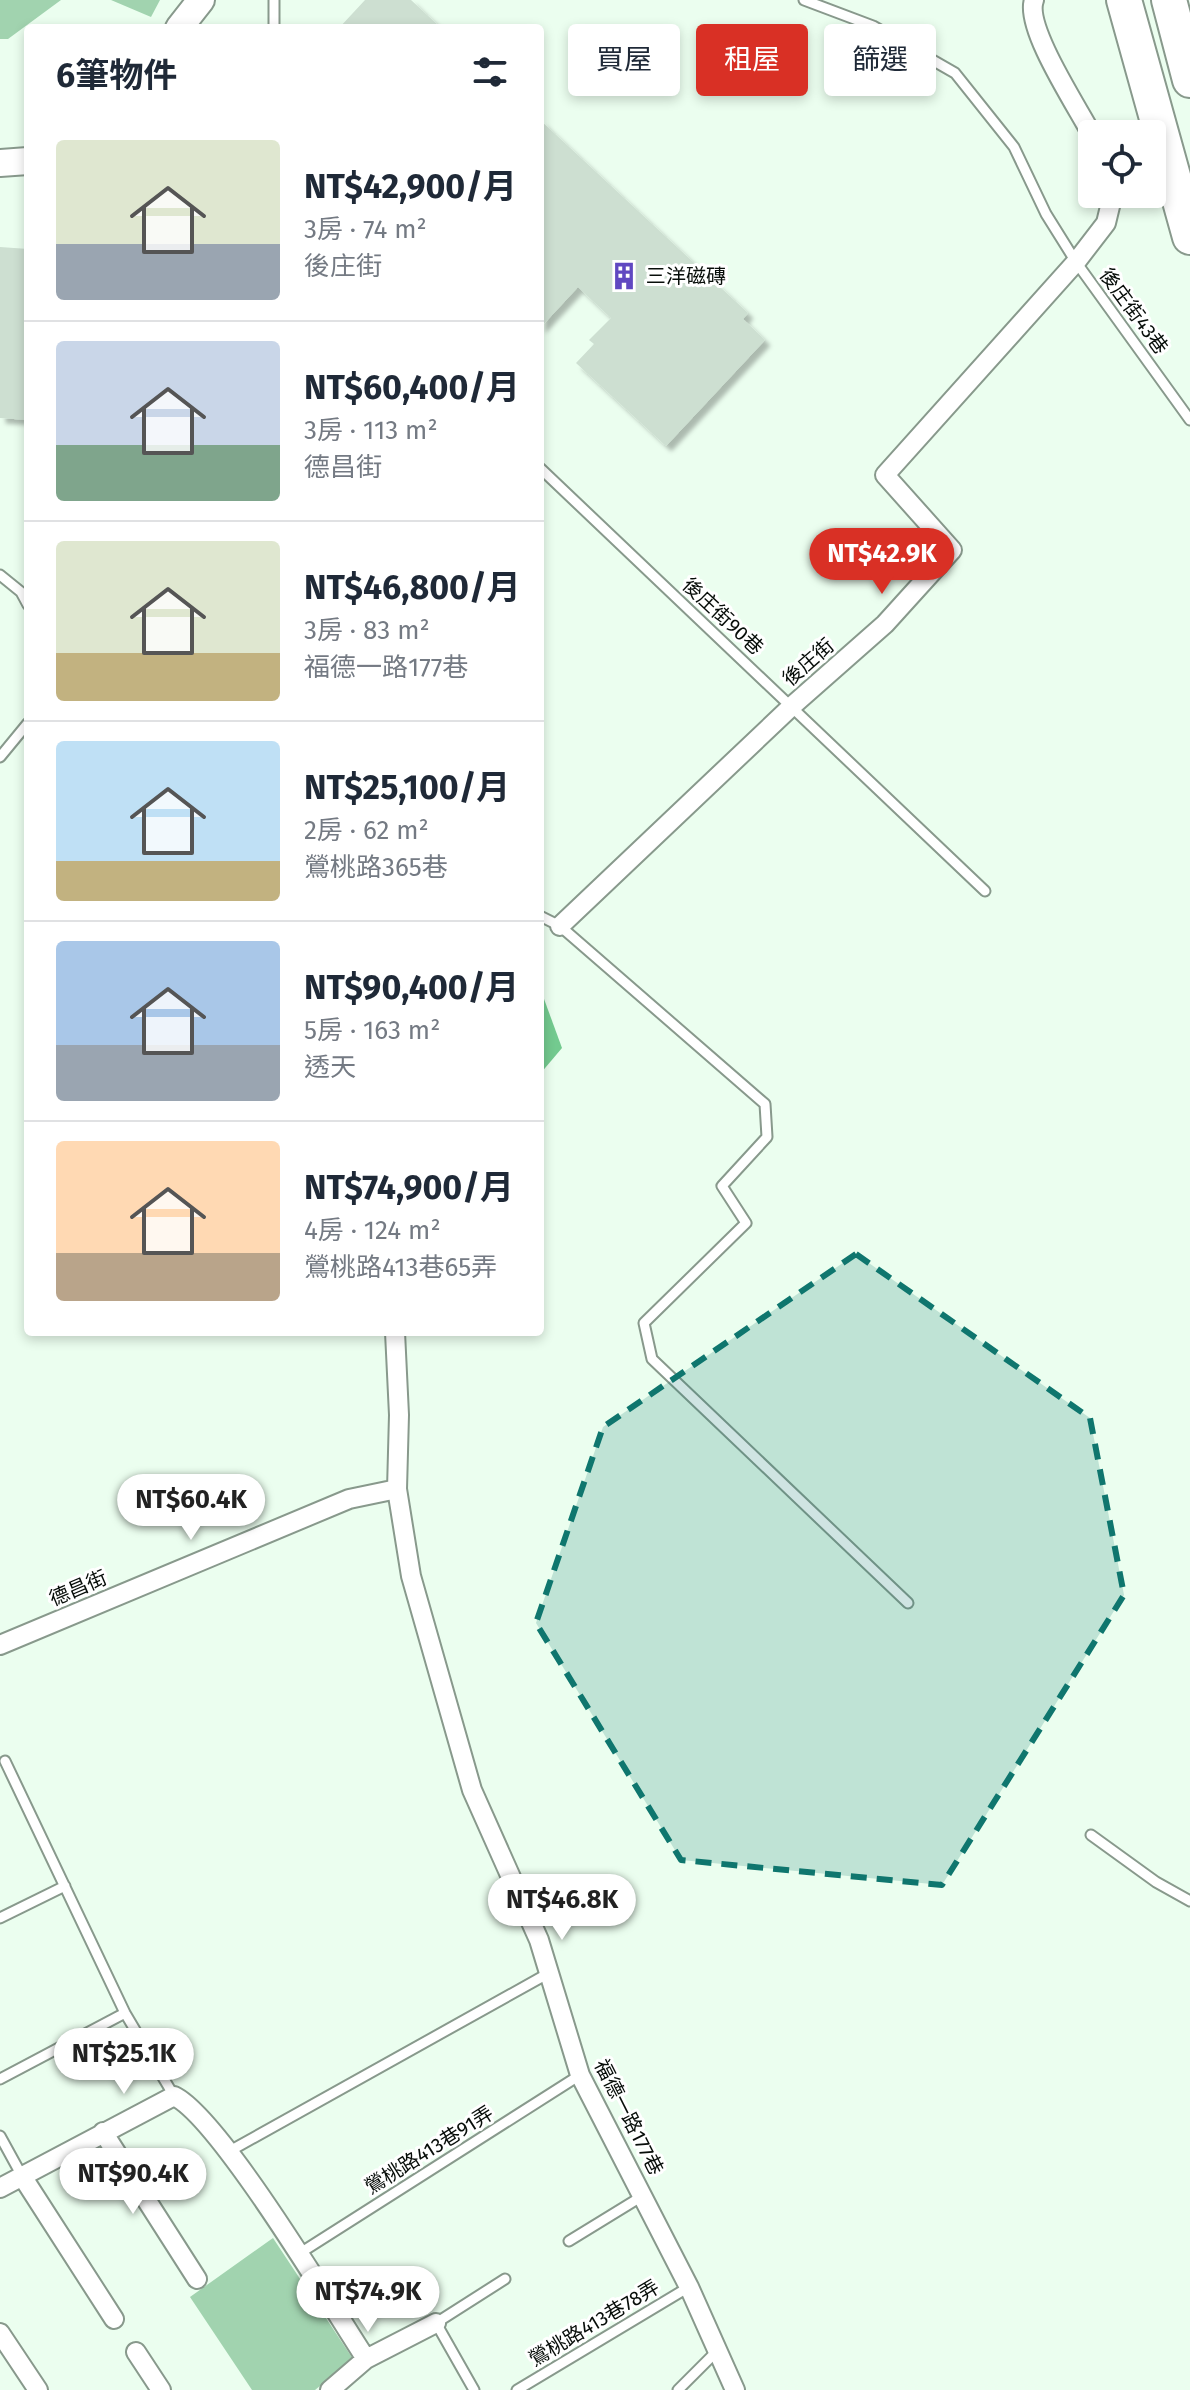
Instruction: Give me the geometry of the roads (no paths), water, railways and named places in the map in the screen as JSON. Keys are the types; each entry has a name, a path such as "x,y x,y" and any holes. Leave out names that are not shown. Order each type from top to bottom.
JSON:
{"highway":[{"path":"1124,0 1190,237"},
{"path":"1169,0 1190,80"}],"main road":[{"path":"182,24 201,0"},
{"path":"201,24 219,0"},
{"path":"0,163 24,161"},
{"path":"0,180 24,179"}],"street":[{"path":"1034,0 1031,9 1038,34 1084,120"},
{"name":"後庄街","path":"560,926 792,706 885,624 952,550 885,475 1076,262 1106,223 1110,208"},
{"name":"福德一路177巷","path":"395,1336 399,1415 397,1489 411,1576 472,1790 539,1940 580,2075 644,2195 735,2390"},
{"name":"德昌街","path":"0,1645 349,1499 397,1489"},
{"path":"0,2188 174,2096 187,2102 228,2152 366,2359"},
{"path":"103,2132 197,2279"},
{"path":"22,2176 114,2319"},
{"path":"330,2390 366,2359 436,2323"},
{"path":"0,2333 38,2390"},
{"path":"136,2352 161,2390"}],"lane":[{"path":"274,0 274,24"},
{"name":"後庄街43巷","path":"804,0 873,26 955,73 1014,147 1046,214 1076,262 1190,420"},
{"name":"後庄街90巷","path":"544,472 985,891"},
{"path":"0,575 24,598"},
{"path":"0,757 24,728"},
{"path":"544,918 560,926 765,1104 767,1137 722,1186 746,1223 644,1323 652,1359 908,1603"},
{"path":"5,1761 125,2013 174,2096"},
{"path":"1091,1835 1156,1882 1190,1901"},
{"path":"0,1918 65,1886"},
{"path":"228,2152 269,2133 549,1973"},
{"path":"0,2079 125,2013"},
{"name":"鶯桃路413巷91弄","path":"297,2255 580,2075"},
{"path":"0,2136 22,2176"},
{"path":"569,2241 644,2195"},
{"path":"474,2390 436,2323 505,2279"},
{"name":"鶯桃路413巷78弄","path":"517,2390 689,2287"},
{"path":"678,2390 717,2351"}],"place":[{"name":"三洋磁磚","path":"624,276"}]}
